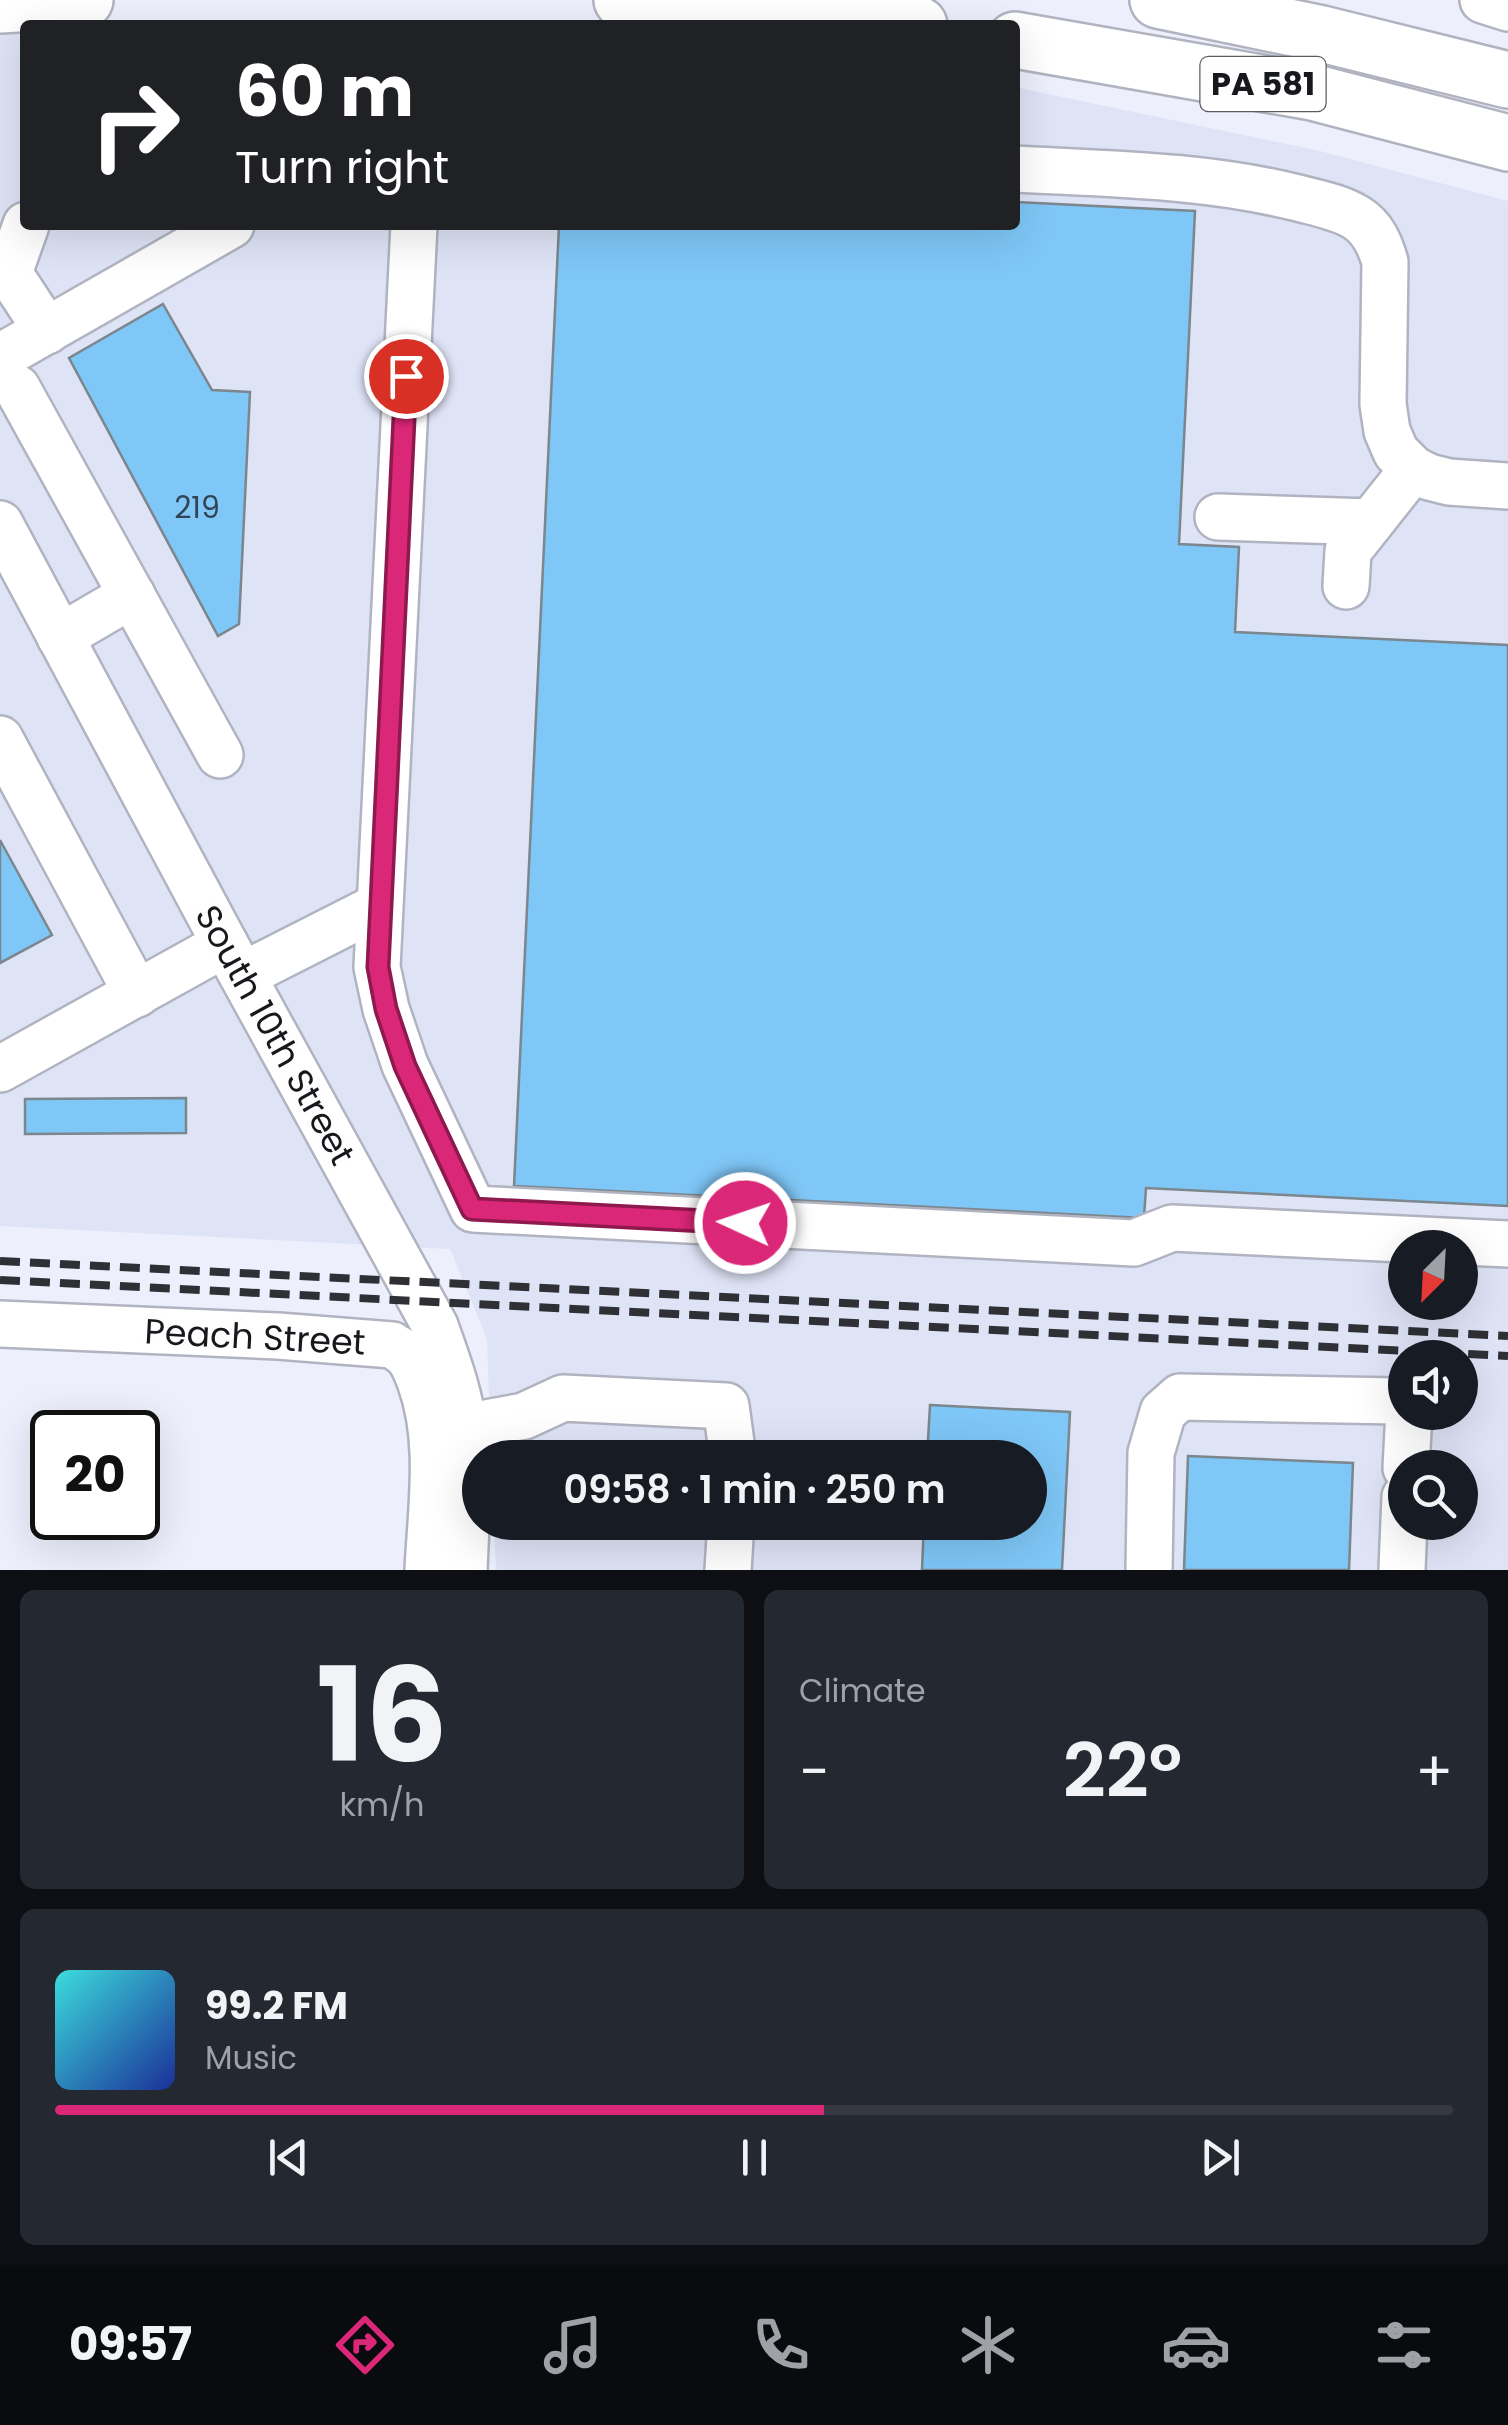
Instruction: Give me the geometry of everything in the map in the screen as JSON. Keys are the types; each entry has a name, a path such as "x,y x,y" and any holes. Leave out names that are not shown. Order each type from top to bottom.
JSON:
{"highway":[{"path":"0,5 85,0"},
{"path":"622,0 867,20"},
{"name":"PA 581","path":"1158,0 1322,34 1508,80"},
{"name":"PA 581","path":"1020,41 1312,92 1508,143"}],"street":[{"path":"1483,0 1508,8"},
{"path":"1020,168 1207,181 1273,192 1358,218 1380,241 1385,262 1383,404 1396,452 1413,469 1429,477 1508,486"},
{"path":"24,230 9,273 46,331"},
{"path":"220,755 8,372 46,331 222,230"},
{"path":"414,230 378,967 386,1009 405,1066 472,1209 1134,1244 1172,1228 1508,1244"},
{"path":"1346,586 1348,552 1413,469"},
{"path":"1218,517 1371,522"},
{"name":"South 10th Street","path":"0,524 434,1326 450,1367 464,1427 468,1482 464,1570"},
{"path":"60,637 132,595"},
{"path":"0,739 138,994"},
{"path":"0,1070 138,994 379,906"},
{"name":"Peach Street","path":"0,1324 392,1345 407,1355 414,1366 432,1428 428,1570"},
{"path":"1149,1570 1151,1453 1163,1412 1180,1397 1388,1401"},
{"path":"464,1427 524,1416 563,1398 726,1406 731,1440"},
{"path":"728,1570 730,1540"},
{"path":"1402,1570 1403,1540"}],"shaded area":[{"path":"0,34 20,34 20,230 1020,230 1020,88 1320,151 1508,201 1508,1570 496,1570 495,1540 1047,1540 1047,1440 490,1440 487,1339 450,1249 0,1226"}],"building":[{"path":"1020,202 1195,211 1179,544 1239,547 1235,632 1508,645 1508,1206 1146,1188 1144,1218 514,1186 559,230 1020,230"},
{"path":"163,304 212,390 250,392 239,624 218,636 69,358"},
{"path":"0,840 52,935 0,963"},
{"path":"186,1098 186,1133 25,1134 25,1099"},
{"path":"930,1405 1070,1412 1062,1570 922,1570 923,1540 1047,1540 1047,1440 928,1440"},
{"path":"1188,1456 1353,1463 1349,1570 1184,1570"}],"railway":[{"path":"0,1261 1508,1336"},
{"path":"0,1280 1508,1356"}],"route":[{"path":"406,376 378,967 386,1009 405,1066 472,1209 745,1223"}]}
